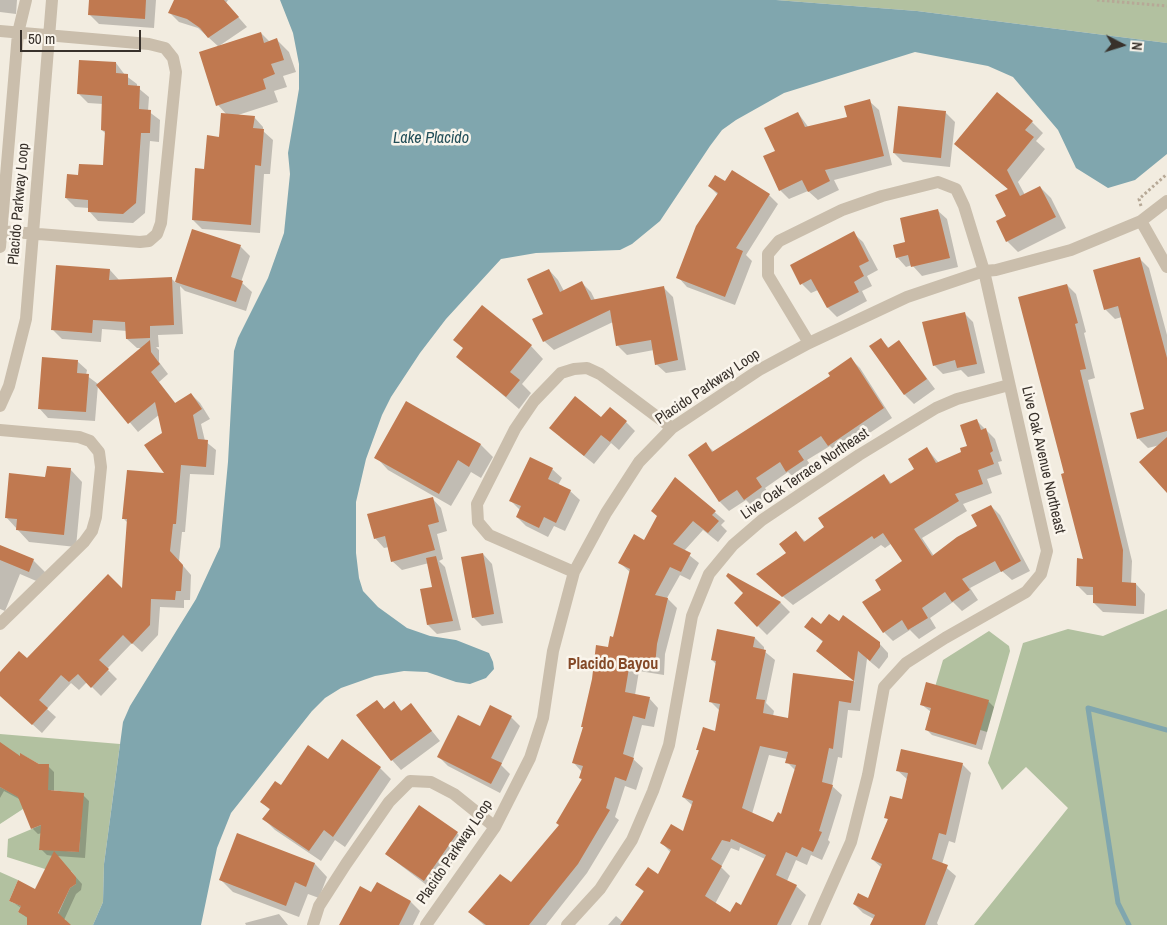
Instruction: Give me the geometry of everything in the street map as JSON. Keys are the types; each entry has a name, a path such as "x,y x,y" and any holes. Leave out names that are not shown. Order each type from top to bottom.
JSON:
{"street":[{"name":"Placido Parkway Loop","path":"0,247 18,33 26,0"},
{"name":"Placido Parkway Loop","path":"0,406 14,369 26,319 52,0"},
{"path":"0,31 149,44 165,48 173,58 176,72 161,223 157,234 149,241 140,242 1,231"},
{"name":"Live Oak Avenue Northeast","path":"809,344 768,275 768,254 779,241 842,210 882,196 938,182 956,190 964,206 984,271 1047,551 1041,574 1026,592 906,663 884,687 868,775 851,842 814,925"},
{"name":"Placido Parkway Loop","path":"426,925 495,827 530,758 544,718 553,651 574,572 606,513 638,462 672,428 759,370 907,297 984,271 996,270 1071,250 1144,219 1167,201"},
{"path":"1144,219 1167,267"},
{"path":"574,572 489,535 478,522 477,504 515,430 534,402 561,373 587,368 600,374 672,428"},
{"name":"Live Oak Terrace Northeast","path":"567,925 600,888 632,840 653,792 669,745 692,616 709,574 733,545 762,520 859,455 936,408 957,399 1009,385"},
{"path":"0,430 79,437 90,441 99,452 101,467 96,517 88,536 0,624"},
{"path":"313,925 320,906 346,864 389,802 410,780 431,782 454,794 495,827"}],"path":[{"path":"1097,0 1167,6"},
{"path":"1144,219 1139,199 1167,174"}],"green space":[{"path":"776,0 1167,0 1167,43 917,11"},
{"path":"1167,609 1167,925 974,925 1068,808 1026,767 1002,790 988,763 1023,643 1068,629 1103,636"},
{"path":"989,631 1009,646 1010,651 987,732 977,729 935,687 943,660"},
{"path":"0,734 120,744 104,864 103,902 93,925 67,925 65,919 56,919 70,888 76,884 76,877 71,871 45,869 7,857 8,839 46,823 39,849 79,852 83,794 51,790 50,800 23,809 0,824 0,787 21,798 49,764 39,764 21,754 20,756 0,750"},
{"path":"0,872 18,880 9,901 21,906 18,912 29,917 27,925 0,925"}],"water":[{"name":"Lake Placido","path":"280,0 776,0 917,11 1167,43 1167,154 1135,180 1108,188 1076,168 1058,130 1013,77 988,66 915,52 784,93 736,120 722,130 660,221 632,244 620,250 536,253 501,259 446,319 420,353 391,397 382,415 366,459 356,502 356,553 359,578 363,591 378,607 407,628 430,636 456,640 489,653 494,669 486,678 470,684 456,682 427,672 404,671 375,676 341,688 325,698 312,711 231,813 217,848 201,925 93,925 103,902 104,864 123,722 130,706 196,599 220,547 228,462 234,351 238,338 268,278 284,233 290,174 288,153 299,89 299,64 293,33"}],"building":[{"path":"89,0 146,0 145,19 88,15"},
{"path":"174,0 224,0 239,17 208,38 200,28 187,19 168,13"},
{"path":"261,32 264,43 277,38 284,60 271,64 275,74 263,79 266,89 216,106 199,52"},
{"path":"79,60 116,62 116,73 128,74 128,85 140,86 139,109 151,110 150,133 141,133 136,203 123,214 88,212 88,200 65,198 67,174 78,175 79,164 103,165 105,131 101,130 102,96 77,94"},
{"path":"997,92 1033,121 1025,130 1034,137 1007,170 1020,196 1040,186 1056,217 1006,242 996,221 1006,216 995,195 1008,189 954,144"},
{"path":"870,99 884,156 825,170 830,181 808,192 802,180 779,191 763,156 775,151 764,128 798,112 805,127 847,117 844,106"},
{"path":"898,106 946,111 941,158 893,153"},
{"path":"221,113 255,116 253,128 264,129 261,166 255,165 251,225 192,220 195,168 204,169 207,135 219,137"},
{"path":"732,170 770,194 736,248 743,251 725,297 676,278 696,226 718,193 708,186 715,175 725,181"},
{"path":"938,209 950,258 911,267 908,255 896,258 893,245 905,242 900,218"},
{"path":"192,229 241,245 231,277 243,281 236,302 175,282"},
{"path":"854,231 869,261 859,266 864,276 854,282 859,292 827,308 811,279 800,285 790,265"},
{"path":"1140,257 1167,358 1167,431 1137,439 1130,413 1144,409 1118,306 1104,310 1093,270"},
{"path":"56,265 110,269 109,280 172,277 174,325 150,326 150,338 126,339 125,322 93,320 92,333 51,330"},
{"path":"549,269 560,292 582,281 591,300 664,286 678,360 655,365 651,340 616,346 610,310 543,342 532,319 543,314 527,279"},
{"path":"1067,284 1078,323 1075,324 1086,369 1080,370 1123,550 1122,582 1136,583 1136,606 1093,603 1093,587 1076,586 1077,558 1083,559 1061,474 1064,473 1018,297"},
{"path":"482,305 532,345 510,372 520,380 506,397 456,357 463,348 453,340"},
{"path":"965,312 977,364 957,368 955,360 933,366 922,322"},
{"path":"881,338 888,348 899,340 927,379 904,395 869,346"},
{"path":"150,340 151,352 160,364 151,372 175,403 191,393 202,409 193,415 198,439 208,440 206,467 181,465 176,524 173,524 170,551 183,565 181,591 176,591 175,600 151,599 150,625 132,644 123,635 99,660 109,669 91,688 78,674 69,682 61,675 39,700 48,708 32,725 0,696 0,672 19,651 27,658 108,574 122,588 127,519 122,519 127,470 164,473 144,445 162,433 155,402 128,424 96,385"},
{"path":"42,357 78,360 77,373 89,374 86,412 38,409"},
{"path":"851,357 884,408 828,446 821,436 798,451 804,460 786,472 780,462 756,478 762,487 744,500 737,490 719,502 688,455 706,442 712,452 830,376 828,373"},
{"path":"575,396 601,417 610,407 627,421 610,442 601,435 584,456 549,428"},
{"path":"406,401 481,444 469,467 458,460 439,494 374,458"},
{"path":"977,419 981,430 986,428 993,451 990,453 994,464 978,470 983,484 955,494 959,501 914,529 932,556 957,537 977,526 971,515 991,505 1021,561 1001,572 995,561 962,579 970,590 952,602 945,592 922,608 928,618 908,630 902,620 883,633 862,602 881,590 875,580 902,561 883,533 874,539 872,536 782,597 756,574 786,553 779,544 796,531 804,542 824,527 818,518 884,474 890,484 914,469 908,459 927,447 936,463 961,452 960,448 967,446 960,425"},
{"path":"1167,437 1167,493 1139,462"},
{"path":"530,457 553,468 548,479 571,490 556,523 544,517 539,528 516,517 521,506 509,501"},
{"path":"47,466 71,468 64,535 16,530 17,519 5,518 9,473 45,477"},
{"path":"675,477 716,511 712,515 719,521 708,533 693,521 673,544 691,553 681,572 670,567 655,595 668,598 657,644 655,666 630,662 625,692 650,697 645,719 633,716 623,754 634,758 626,781 615,777 606,808 610,810 578,864 529,925 486,925 468,912 500,874 511,882 559,825 556,823 582,779 579,778 583,766 572,763 583,727 581,727 592,679 596,645 608,647 610,636 613,637 630,569 618,563 634,534 644,540 657,516 651,511"},
{"path":"433,497 439,522 428,525 435,550 391,562 385,536 374,539 367,514"},
{"path":"0,545 34,559 29,572 0,560"},
{"path":"483,553 494,614 472,618 461,557"},
{"path":"436,556 453,621 427,625 420,589 432,587 426,558"},
{"path":"728,573 781,602 757,627 734,603 743,593 726,576"},
{"path":"829,614 839,621 843,615 880,642 880,647 870,661 858,651 854,681 816,651 823,641 804,627 812,617 821,624"},
{"path":"717,629 755,637 753,647 766,650 756,699 765,700 763,713 788,718 793,673 854,681 851,703 839,701 833,749 829,748 822,782 833,785 819,831 822,832 813,852 802,847 797,857 786,852 776,875 797,885 777,925 620,925 644,891 635,885 648,867 658,874 671,850 660,843 671,824 683,831 693,801 682,797 699,750 696,750 703,727 715,731 720,704 709,702 716,661 711,660","holes":["760,746 788,752 785,763 796,765 781,814 778,812 773,822 742,808","731,839 766,855 741,905 736,902 730,912 705,896 722,866 711,859 722,840 730,842"]},
{"path":"926,682 989,700 976,745 925,730 931,708 920,705"},
{"path":"377,700 384,709 394,701 401,711 411,703 432,731 391,761 356,715"},
{"path":"490,705 512,716 491,758 502,763 491,784 437,757 458,715 480,726"},
{"path":"342,739 381,767 333,837 324,830 309,851 262,819 270,809 260,802 275,781 281,785 308,745 328,759"},
{"path":"0,742 20,756 20,753 39,764 49,764 48,790 84,793 79,852 39,850 41,825 31,829 18,797 0,787"},
{"path":"901,749 963,763 946,835 939,833 932,859 948,865 925,925 870,925 875,915 853,904 858,893 868,898 882,864 871,859 888,819 884,818 890,796 902,799 908,773 896,771"},
{"path":"419,805 458,832 424,881 385,854"},
{"path":"237,833 315,863 306,887 295,882 286,906 219,880"},
{"path":"54,851 76,877 76,884 70,888 58,913 71,925 27,925 27,917 18,912 21,906 9,901 18,880 35,889"},
{"path":"377,882 411,901 399,925 339,925 360,886 371,892"}],"waterway":[{"path":"1129,925 1118,903 1088,708 1167,730"}],"district":[{"name":"Placido Bayou","path":"613,665"}]}
